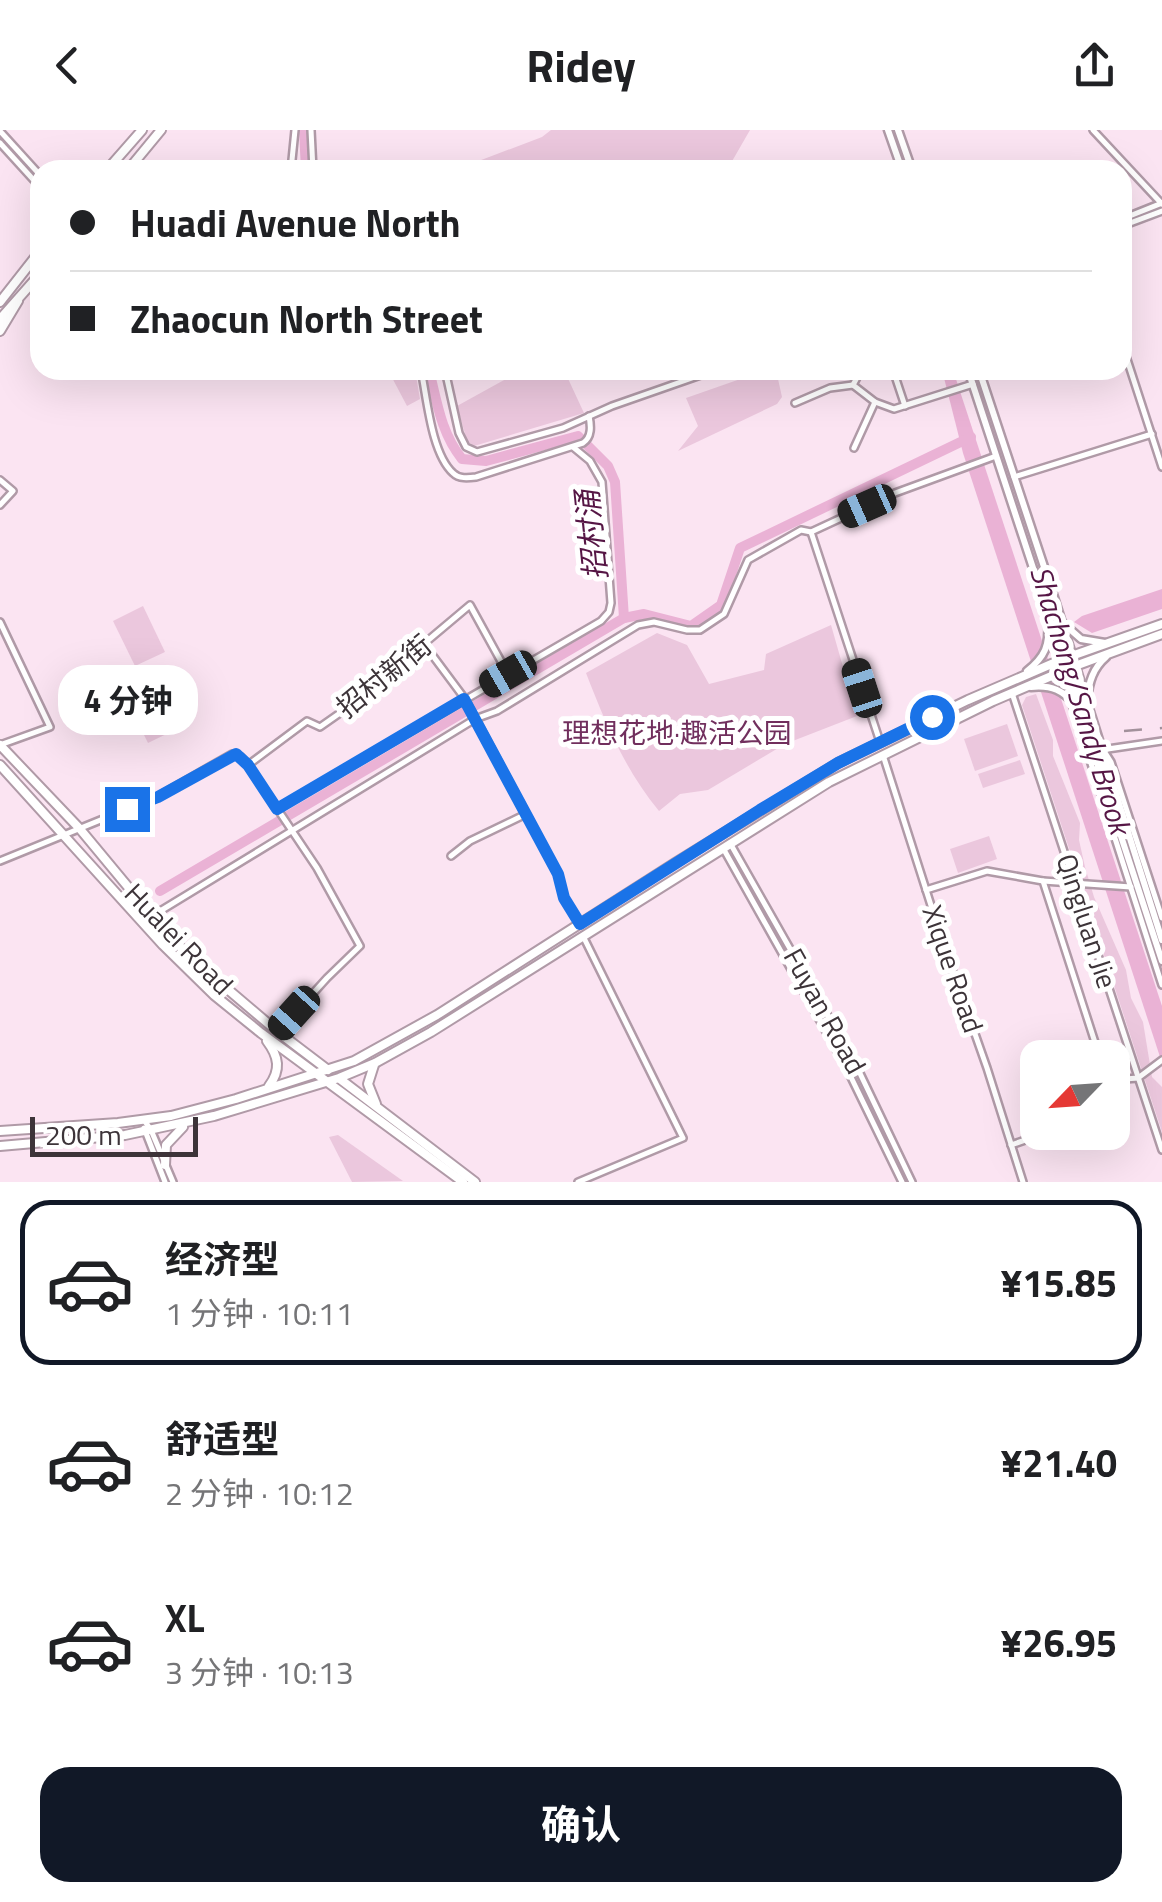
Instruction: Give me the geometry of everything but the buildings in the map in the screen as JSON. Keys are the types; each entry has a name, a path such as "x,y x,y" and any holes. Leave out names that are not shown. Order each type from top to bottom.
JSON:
{"main road":[{"path":"116,160 142,130"},
{"path":"136,160 161,130"},
{"path":"888,130 898,160"},
{"path":"898,130 908,160"},
{"path":"0,300 30,264"},
{"path":"0,319 30,286"},
{"path":"0,331 20,298"},
{"path":"972,380 1051,628 1087,705 1102,750 1162,961"},
{"path":"982,380 1063,622 1067,658"},
{"path":"1063,622 1081,639 1108,648"},
{"path":"0,1146 148,1131 188,1123 328,1082 376,1063 435,1030 829,782 1162,624"},
{"path":"1021,676 1046,652 1051,628"},
{"path":"0,1131 144,1120 204,1108 354,1061 400,1038 838,763 1051,664 1162,634"},
{"path":"1087,705 1089,683 1108,648"},
{"path":"1071,668 1078,714 1140,874"},
{"path":"1022,689 1045,686 1073,699"},
{"name":"Hualei Road","path":"0,744 80,829 191,958 278,1032 475,1182"},
{"name":"Hualei Road","path":"0,765 214,996 462,1182"},
{"path":"48,817 60,807"},
{"path":"1140,885 1162,940"},
{"path":"261,1033 277,1058 276,1076 267,1089"},
{"path":"376,1063 368,1084 378,1108"},
{"path":"166,1165 166,1145 188,1123"}],"street":[{"path":"292,160 294,130"},
{"path":"311,130 312,160"},
{"path":"1093,130 1120,160"},
{"path":"0,131 30,164"},
{"path":"0,144 30,176"},
{"path":"1132,173 1162,206 1132,219"},
{"path":"1132,374 1162,467"},
{"path":"424,380 432,429 444,460 456,476 464,478 576,446 587,440 589,416"},
{"path":"447,380 460,433 473,452 563,428 688,380"},
{"path":"853,385 855,380"},
{"path":"896,380 905,406"},
{"path":"794,403 830,388 853,385 875,402 894,409 973,384"},
{"path":"854,448 875,402"},
{"path":"1014,478 1152,434"},
{"path":"278,810 602,621 610,612 602,482 576,446"},
{"path":"152,916 474,717 497,711 638,625 654,622 700,630 724,614 748,560 802,530 811,532 895,494 996,456"},
{"path":"0,480 13,491 0,505"},
{"path":"811,532 880,742"},
{"name":"招村新街","path":"248,765 307,721 320,727 350,706 470,606 508,674"},
{"path":"0,622 50,727 0,744"},
{"path":"424,644 465,700 558,874 564,898 580,924"},
{"name":"Qingluan Jie","path":"1022,689 1074,884 1162,1150"},
{"path":"1078,714 1140,885 1162,984"},
{"path":"1102,750 1162,741"},
{"path":"0,862 158,797 232,754 241,757 317,868 360,946 278,1032"},
{"name":"Xique Road","path":"884,755 1023,1182"},
{"path":"452,856 470,841 526,814"},
{"name":"Fuyan Road","path":"726,845 847,1069 902,1182"},
{"name":"Fuyan Road","path":"726,845 856,1065 912,1182"},
{"path":"926,890 986,871 1074,884 1140,885 1160,878"},
{"path":"1042,881 1094,1040"},
{"path":"1140,885 1162,918"},
{"path":"578,1182 682,1138 583,936"},
{"path":"1130,1079 1138,1078 1162,1060"},
{"path":"144,1120 169,1182"},
{"path":"148,1131 166,1165 169,1182"},
{"path":"1011,1144 1020,1141"}],"green space":[{"path":"551,130 750,130 733,160 481,160"},
{"path":"393,380 417,380 420,399 407,406"},
{"path":"504,380 569,380 584,413 474,446 467,441 457,406"},
{"path":"737,380 778,380 782,397 777,404 678,451 698,426 686,398"},
{"path":"143,606 165,652 135,666 113,621"},
{"name":"理想花地·趣活公园","path":"831,625 857,716 785,744 708,790 680,794 659,811 626,762 586,673 657,633 687,645 709,684 764,670 766,654"},
{"path":"179,691 193,721 148,743 133,713"},
{"path":"1036,694 1053,740 1053,756 1080,823 1079,840 1094,897 1126,970 1131,998 1143,1022 1152,1077 1162,1087 1162,1132 1022,705 1026,697"},
{"path":"1007,724 1018,756 975,771 964,739"},
{"path":"1020,760 1025,774 983,788 978,774"},
{"path":"989,836 997,859 958,873 950,849"},
{"path":"338,1135 403,1181 352,1182 329,1137"}],"shaded area":[{"path":"945,380 956,380 1162,1006 1162,1063 963,453"},
{"path":"1162,589 1162,609 1092,633 1074,622 1082,616"}],"waterway":[{"name":"招村涌","path":"304,130 306,160"},
{"name":"招村涌","path":"431,380 444,428 462,459 486,461 578,436 608,466 615,482 624,618"},
{"path":"160,891 624,618 644,614 691,626 721,605 740,548 971,437"}],"railway":[{"path":"1124,731 1162,728"}],"route":[{"path":"127,809 158,797 236,754 248,765 277,809 464,699 558,874 564,898 580,924 838,763 932,717"}],"water label":[{"name":"Shachong/Sandy Brook","path":"1080,700"}]}
